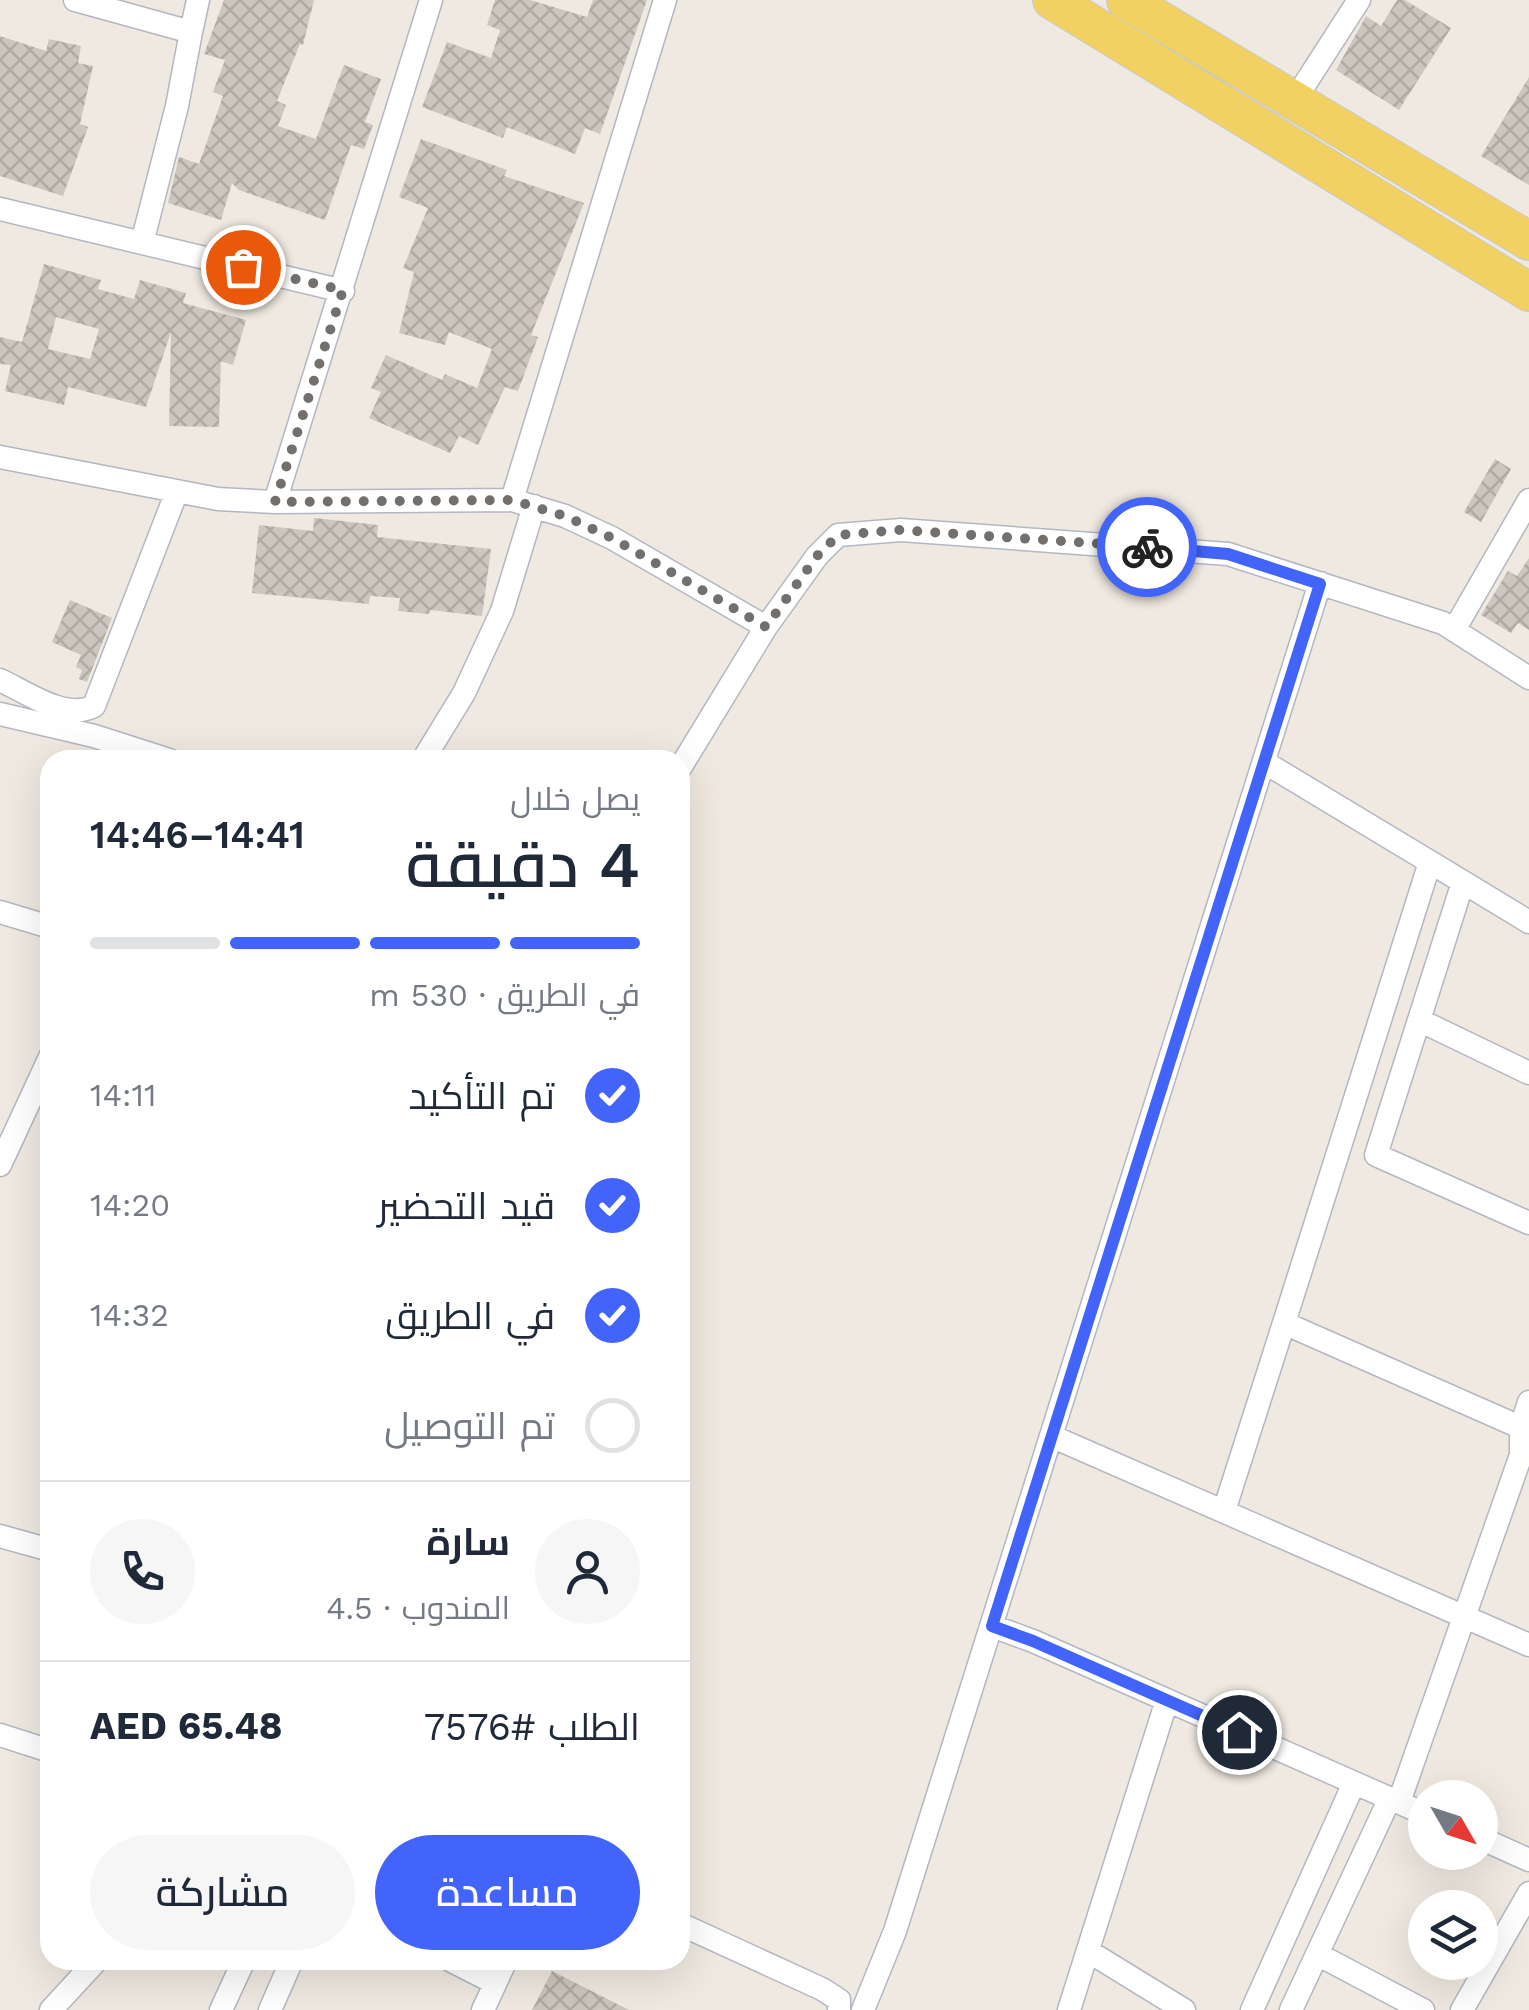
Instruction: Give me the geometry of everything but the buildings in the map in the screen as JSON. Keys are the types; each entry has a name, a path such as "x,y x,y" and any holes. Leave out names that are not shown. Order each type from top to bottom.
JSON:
{"main road":[{"path":"1052,0 1529,292"},
{"path":"1126,0 1529,241"}],"street":[{"path":"75,0 190,32"},
{"path":"142,243 198,0"},
{"path":"275,502 432,0"},
{"path":"430,750 464,694 502,610 523,503 666,0"},
{"path":"1294,101 1359,0"},
{"path":"0,209 343,290"},
{"path":"0,457 218,499 523,503 565,516 612,538 766,627"},
{"path":"0,680 58,707 83,712 94,706 177,491"},
{"path":"1454,630 1529,500"},
{"path":"690,752 766,627 817,556 838,535 900,530 1228,554 1443,623 1529,678"},
{"path":"863,2010 895,1931 1320,584"},
{"path":"0,714 138,750"},
{"path":"1264,762 1529,922"},
{"path":"1224,1512 1430,862"},
{"path":"1376,1156 1463,882"},
{"path":"0,912 40,924"},
{"path":"1419,1020 1529,1073"},
{"path":"0,1165 40,1079"},
{"path":"1342,1140 1529,1224"},
{"path":"1284,1323 1525,1429"},
{"path":"1291,2010 1394,1800 1465,1616 1521,1455 1529,1402"},
{"path":"1051,1436 1529,1644"},
{"path":"0,1536 40,1547"},
{"path":"992,1626 1408,1806"},
{"path":"1069,2010 1167,1700"},
{"path":"0,1735 40,1748"},
{"path":"1252,2010 1354,1783"},
{"path":"1498,1846 1529,1860"},
{"path":"1462,2010 1529,1893"},
{"path":"690,1929 822,1989 839,2000 839,2010"},
{"path":"1088,1951 1184,2010"},
{"path":"1317,1954 1424,2010"},
{"path":"50,2010 88,1970"},
{"path":"222,2010 240,1970"},
{"path":"270,2010 288,1970"},
{"path":"469,1970 496,1984"},
{"path":"483,2010 502,1970"}],"way so far":[{"path":"243,267 343,290 275,502 512,500 565,516 612,538 766,627 817,556 838,535 900,530 1147,547"}],"route":[{"path":"1147,547 1228,554 1320,584 992,1626 1239,1732"}]}
